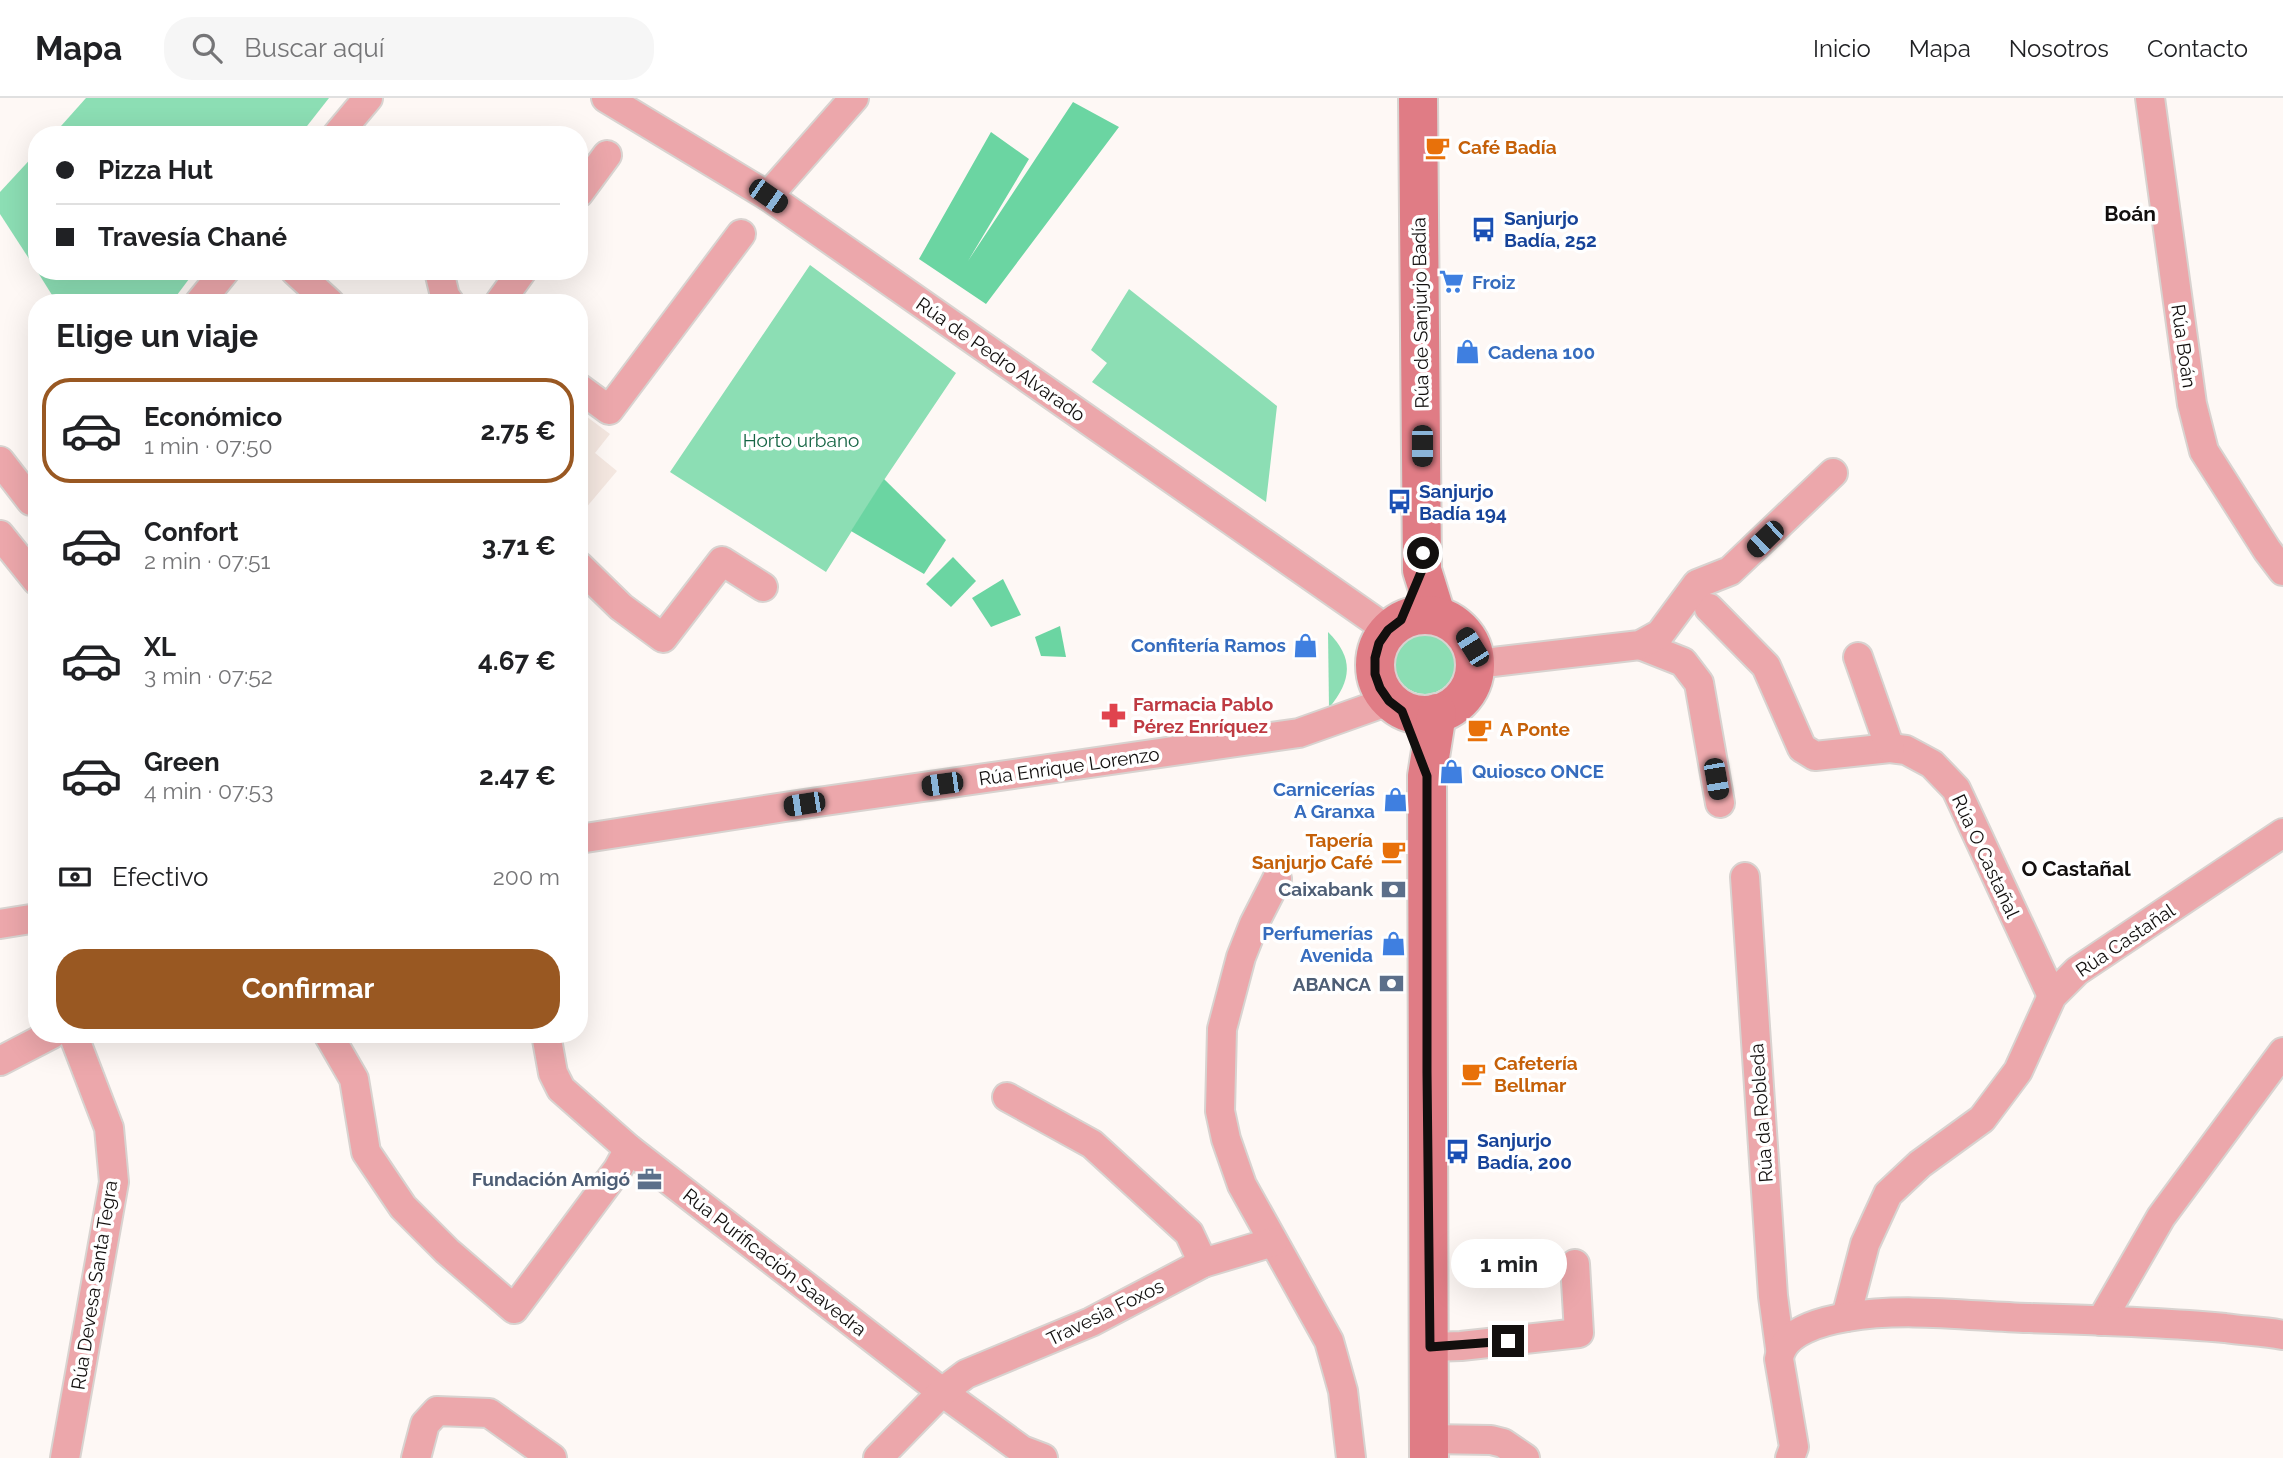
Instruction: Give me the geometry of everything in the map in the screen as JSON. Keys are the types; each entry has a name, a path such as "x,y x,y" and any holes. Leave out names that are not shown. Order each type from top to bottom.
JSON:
{"main road":[{"name":"Rúa de Sanjurjo Badía","path":"1409,622 1422,570 1418,98"},
{"path":"1450,621 1463,632 1472,647 1476,664 1473,681 1465,696 1452,708 1410,708 1380,688 1375,674 1377,651 1409,622 1450,621"},
{"path":"1410,708 1427,776 1429,1448"}],"street":[{"path":"345,126 368,98"},
{"name":"Rúa de Pedro Alvarado","path":"606,98 768,196 1409,622"},
{"path":"768,196 854,98"},
{"name":"Rúa Boán","path":"2150,98 2192,404 2204,451 2260,540 2283,570"},
{"path":"588,181 607,155"},
{"path":"588,394 610,410 741,234"},
{"path":"206,294 218,280"},
{"path":"305,280 320,294"},
{"path":"0,461 28,492"},
{"path":"1476,664 1640,645 1660,634 1697,584 1730,571 1833,473"},
{"path":"0,525 28,504"},
{"path":"0,535 28,570"},
{"path":"588,575 621,607 663,638 722,561 763,587"},
{"name":"Rúa O Castañal","path":"1709,608 1766,667 1802,748 1815,756 1890,748 1906,750 1933,764 1956,789 2052,996"},
{"path":"1640,645 1683,662 1699,683 1720,803"},
{"path":"1858,657 1890,748"},
{"name":"Rúa Enrique Lorenzo","path":"588,838 1299,733 1410,708"},
{"name":"Rúa Castañal","path":"1846,1317 1865,1244 1888,1194 1920,1164 1982,1119 2018,1071 2052,996 2077,971 2282,837"},
{"name":"Rúa da Robleda","path":"1745,877 1772,1282 1779,1359 1794,1447 1790,1458"},
{"path":"1277,879 1241,957 1222,1029 1220,1111 1226,1139 1242,1185 1329,1341 1343,1391 1351,1458"},
{"path":"0,924 28,920"},
{"path":"0,1062 35,1043"},
{"name":"Rúa Devesa Santa Tegra","path":"65,1458 114,1182 109,1128 76,1043"},
{"path":"333,1043 354,1079 366,1152 402,1207 447,1251 514,1309 618,1169 629,1149"},
{"name":"Rúa Purificación Saavedra","path":"548,1043 553,1073 561,1089 629,1149 942,1392 1022,1450 1043,1458"},
{"path":"2101,1321 2161,1217 2283,1052"},
{"path":"1007,1097 1091,1144 1189,1233 1203,1263"},
{"name":"Travesia Foxos","path":"878,1458 942,1392 966,1374 1091,1322 1203,1263 1273,1242"},
{"path":"1430,1347 1579,1333 1575,1264"},
{"path":"1780,1349 1792,1337 1806,1329 1846,1317 1910,1313 2194,1325 2283,1335"},
{"path":"416,1458 425,1424 437,1411 489,1413 552,1458"},
{"path":"1429,1448 1491,1440 1503,1443 1525,1458"}],"shaded area":[{"path":"588,418 610,434 595,453 617,471 588,505"}],"green space":[{"path":"86,98 329,98 307,126 61,126"},
{"path":"1073,102 1119,127 986,304 919,259 991,132 1029,159 968,261"},
{"path":"28,162 28,257 0,214 0,192"},
{"name":"Horto urbano","path":"810,265 956,373 826,572 670,472"},
{"path":"43,280 188,280 178,294 51,294"},
{"path":"1129,289 1277,406 1266,502 1092,382 1107,363 1091,350"},
{"path":"884,479 946,540 924,574 851,531"},
{"path":"953,557 976,581 951,607 926,584"},
{"path":"1003,579 1021,615 991,627 972,598"},
{"path":"1060,626 1066,657 1041,656 1035,637"},
{"path":"1328,632 1342,651 1347,669 1342,688 1329,708"},
{"path":"1425,634 1442,639 1450,647 1455,664 1450,681 1442,689 1425,694 1408,689 1400,681 1395,664 1400,647 1408,639"}],"place":[{"name":"Café Badía","path":"1438,147"},
{"name":"Sanjurjo Badía, 252","path":"1484,229"},
{"name":"Froiz","path":"1452,282"},
{"name":"Cadena 100","path":"1468,352"},
{"name":"Sanjurjo Badía 194","path":"1399,502"},
{"name":"Confitería Ramos","path":"1306,645"},
{"name":"Farmacia Pablo Pérez Enríquez","path":"1113,715"},
{"name":"A Ponte","path":"1480,729"},
{"name":"Quiosco ONCE","path":"1452,771"},
{"name":"Carnicerías A Granxa","path":"1395,800"},
{"name":"Tapería Sanjurjo Café","path":"1393,851"},
{"name":"Caixabank","path":"1393,889"},
{"name":"Perfumerías Avenida","path":"1393,944"},
{"name":"ABANCA","path":"1391,984"},
{"name":"Cafetería Bellmar","path":"1474,1074"},
{"name":"Sanjurjo Badía, 200","path":"1457,1151"},
{"name":"Fundación Amigó","path":"650,1179"}],"district":[{"name":"Boán","path":"2130,214"},
{"name":"O Castañal","path":"2076,869"}],"route":[{"path":"1423,553 1422,570 1401,620 1388,630 1379,643 1375,674 1389,701 1402,711 1427,776 1430,1347 1508,1341"}]}
